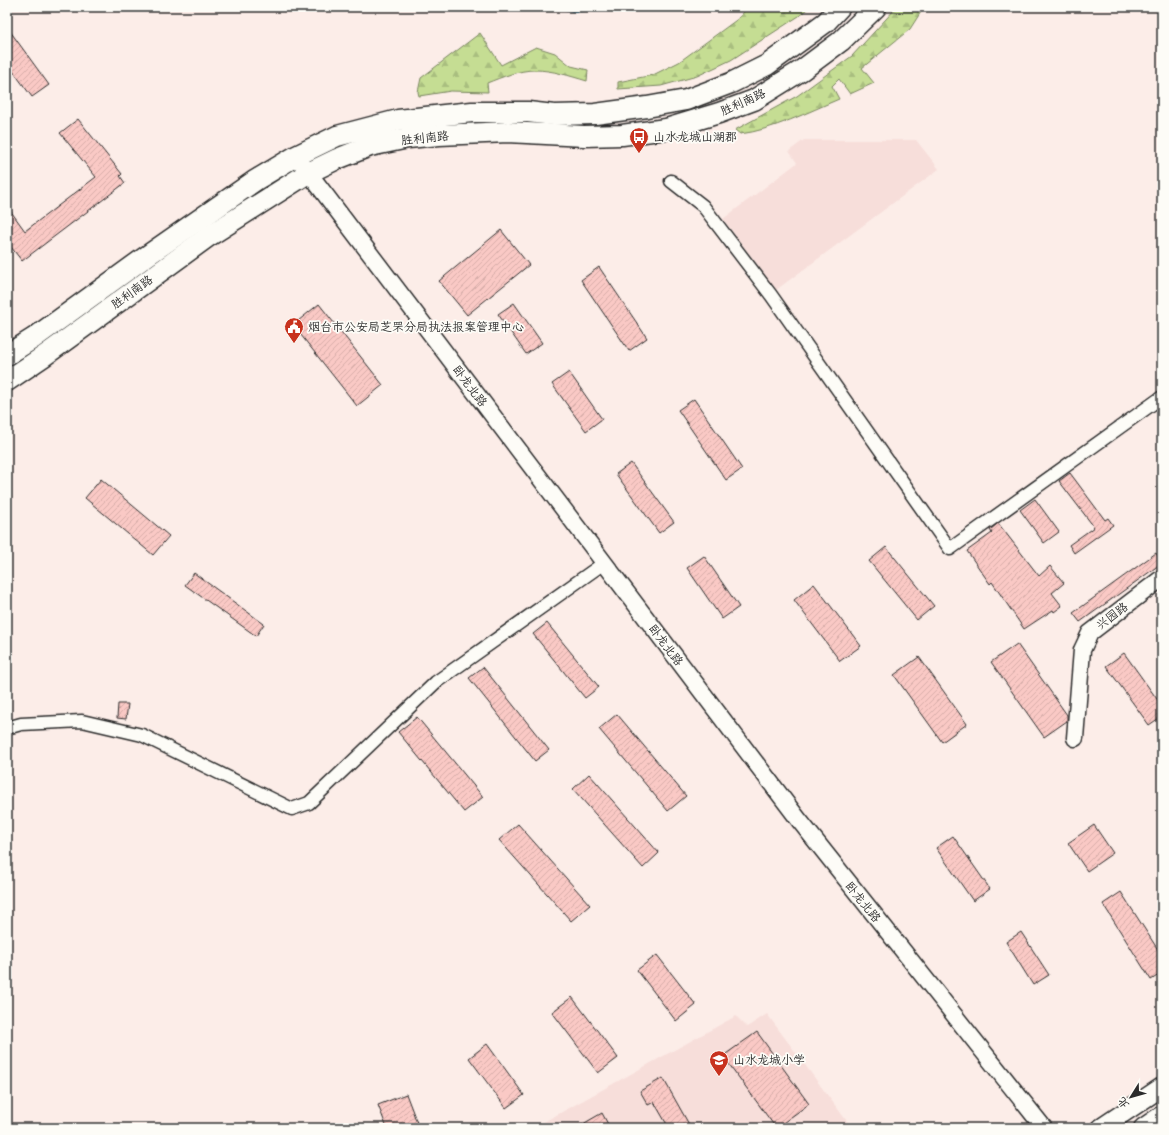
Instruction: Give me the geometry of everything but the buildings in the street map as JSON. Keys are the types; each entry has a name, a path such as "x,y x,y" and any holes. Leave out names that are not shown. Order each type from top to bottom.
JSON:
{"main road":[{"name":"胜利南路","path":"7,355 34,338 151,253 243,189 296,156 337,136 398,120 472,112 528,112 554,115 595,114 686,100 731,83 767,65 798,44 826,22 840,7"},
{"name":"胜利南路","path":"7,381 44,356 209,236 308,173 337,159 370,146 408,138 439,135 508,132 584,136 622,135 666,129 712,116 754,100 778,86 841,41 876,7"},
{"path":"1101,1128 1162,1087"},
{"path":"1144,1128 1162,1115"}],"street":[{"name":"卧龙北路","path":"296,156 799,820 1044,1128"},
{"path":"671,181 703,206 771,295 950,549 1162,397"},
{"path":"7,728 20,724 82,721 142,735 292,809 309,803 436,682 604,563"},
{"name":"兴园路","path":"1074,738 1082,650 1090,633 1162,578"}],"shaded area":[{"path":"804,140 916,140 939,169 776,290 723,219 797,163 789,151"},
{"name":"山水龙城小学","path":"767,1014 852,1128 533,1128 736,1016 747,1027"}],"green space":[{"path":"747,7 809,7 799,16 731,60 697,76 661,86 618,89 618,82 653,75 679,62 739,18"},
{"path":"897,7 924,7 910,29 862,68 874,83 850,94 839,79 832,86 839,99 765,129 740,134 735,130 797,96 852,56"},
{"path":"480,33 501,65 536,47 555,53 571,66 588,70 587,81 554,72 529,70 511,74 487,83 488,92 451,91 419,96 418,92 421,78"}],"water":[{"path":"554,7 617,7 575,12"}],"place":[{"name":"山水龙城山湖郡","path":"639,154"},
{"name":"烟台市公安局芝罘分局执法报案管理中心","path":"294,344"},
{"name":"山水龙城小学","path":"719,1077"}]}
